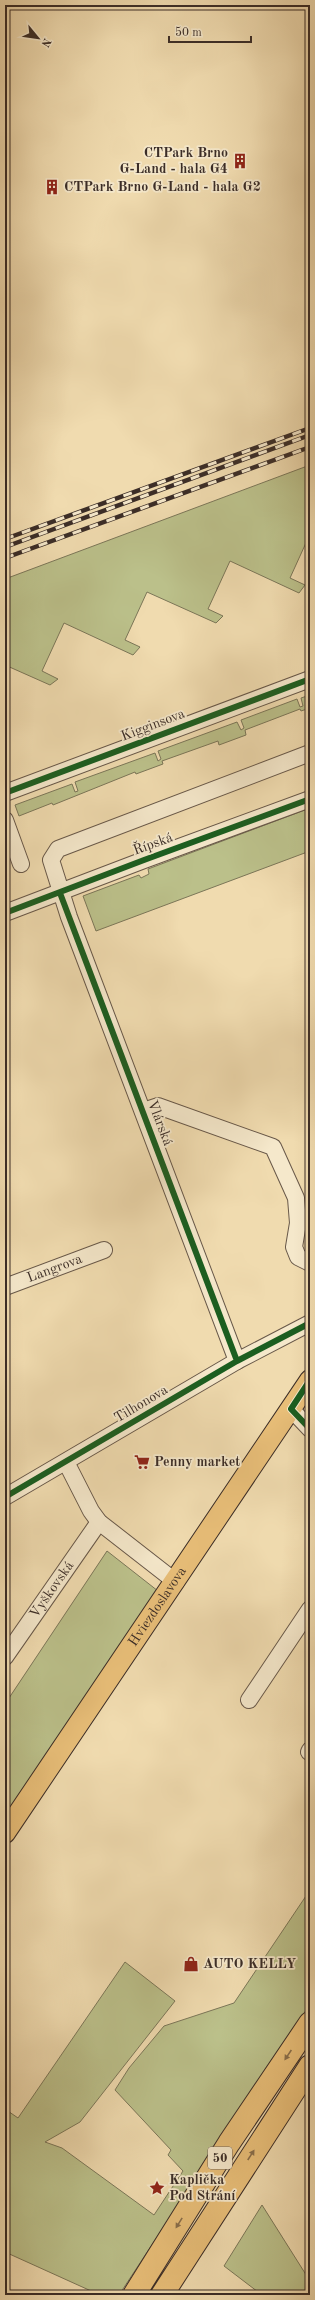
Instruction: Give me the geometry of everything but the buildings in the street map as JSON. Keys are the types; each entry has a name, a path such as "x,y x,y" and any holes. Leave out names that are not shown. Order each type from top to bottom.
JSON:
{"highway":[{"name":"50","path":"134,2295 230,2143 310,2022"},
{"name":"50","path":"162,2295 310,2066"}],"main road":[{"name":"Hviezdoslavova","path":"5,1833 176,1582 310,1380"}],"street":[{"name":"Kigginsova","path":"5,793 310,679"},
{"name":"Řípská","path":"60,893 50,864 53,853 58,849 310,753"},
{"name":"Řípská","path":"5,914 144,860 310,799"},
{"path":"5,820 21,864"},
{"name":"Vlárská","path":"60,893 236,1361"},
{"name":"Vlárská","path":"143,1111 158,1106 274,1147 296,1198 298,1223 294,1247 298,1257 310,1263"},
{"name":"Langrova","path":"5,1287 104,1250"},
{"name":"Tilhonova","path":"290,1332 310,1318"},
{"name":"Tilhonova","path":"5,1497 236,1361 310,1323"},
{"name":"Tilhonova","path":"290,1332 310,1332"},
{"path":"291,1409 310,1430"},
{"path":"66,1462 91,1511 99,1522 176,1582"},
{"name":"Vyškovská","path":"5,1657 99,1522"},
{"path":"249,1700 310,1608"}],"green space":[{"path":"310,465 310,534 290,578 305,585 299,593 230,561 208,609 223,616 216,623 147,592 125,640 140,647 133,655 64,623 42,671 58,679 50,685 5,665 5,579"},
{"path":"310,695 310,708 301,711 300,709 245,730 246,735 219,745 218,741 162,761 163,764 136,774 135,772 53,805 52,803 19,816 15,805 72,784 75,792 78,791 75,782 155,753 158,761 161,759 158,751 237,722 241,730 244,728 241,720 297,699 300,707 303,706 301,698"},
{"path":"310,808 310,851 96,931 83,896 139,875 141,878 149,874 148,869"},
{"path":"107,1551 158,1591 5,1823 5,1704"},
{"path":"310,1890 310,2004 119,2295 100,2295 5,2252 5,2109 18,2118 125,1962 175,2001 80,2122 45,2142 62,2148 154,2215 183,2171 168,2155 171,2150 115,2090 129,2068 164,2026 234,2003"},
{"path":"262,2205 310,2281 310,2295 262,2295 224,2266"}],"railway":[{"path":"5,539 310,428"},
{"path":"5,547 310,435"},
{"path":"5,558 310,447"}],"cycle path":[{"path":"5,793 310,679"},
{"path":"5,913 310,799"},
{"path":"60,893 237,1361"},
{"path":"5,1497 237,1361 310,1323"},
{"path":"310,1380 291,1409 310,1429"}],"place":[{"name":"CTPark Brno G-Land - hala G4","path":"240,161"},
{"name":"CTPark Brno G-Land - hala G2","path":"52,187"},
{"name":"Penny market","path":"142,1462"},
{"name":"AUTO KELLY","path":"191,1964"},
{"name":"Kaplička Pod Strání","path":"157,2188"}]}
